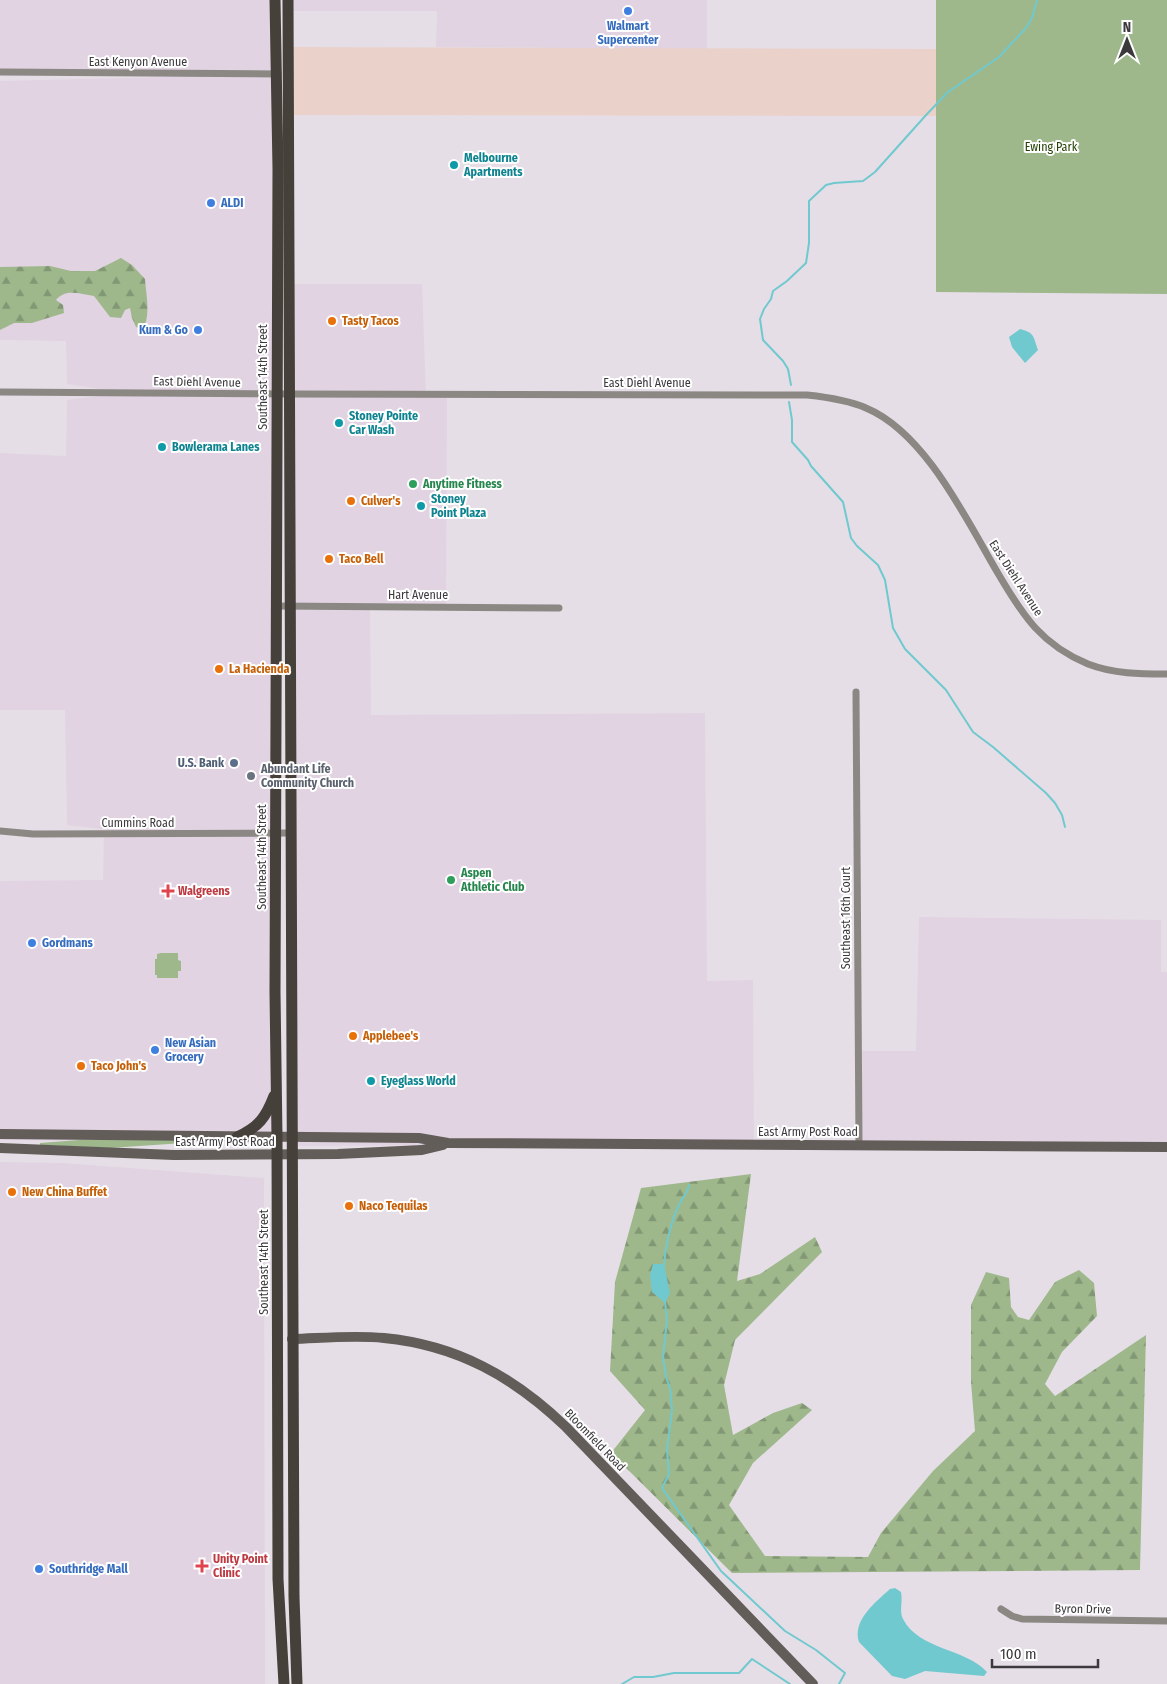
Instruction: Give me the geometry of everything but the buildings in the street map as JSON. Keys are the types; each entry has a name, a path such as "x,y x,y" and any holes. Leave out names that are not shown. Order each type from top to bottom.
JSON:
{"main road":[{"name":"Southeast 14th Street","path":"275,0 278,169 276,606 278,1579 280,1646 284,1684"},
{"name":"Southeast 14th Street","path":"288,0 292,1339 294,1597 297,1684"},
{"path":"237,1137 256,1127 268,1113 277,1089"},
{"name":"East Army Post Road","path":"0,1134 419,1138 448,1143 1167,1147"},
{"name":"East Army Post Road","path":"0,1148 174,1155 292,1154 422,1150 448,1143"},
{"name":"Bloomfield Road","path":"292,1339 366,1338 409,1341 441,1349 469,1359 496,1372 521,1388 566,1427 813,1684"}],"street":[{"name":"East Kenyon Avenue","path":"0,72 288,74"},
{"name":"East Diehl Avenue","path":"0,392 807,395 857,404 889,420 927,459 945,485 1019,610 1039,632 1075,658 1103,669 1133,674 1167,674"},
{"name":"Hart Avenue","path":"276,606 560,608"},
{"name":"Southeast 16th Court","path":"856,692 859,1144"},
{"name":"Cummins Road","path":"0,831 34,834 290,833"},
{"name":"Byron Drive","path":"1001,1609 1022,1620 1167,1621"}],"shaded area":[{"path":"0,0 275,0 272,1142 0,1140 0,881 103,880 104,834 136,833 67,825 65,710 0,710 0,453 66,456 67,400 127,393 67,384 66,341 0,340 0,81 252,75 0,72"},
{"path":"288,0 707,0 707,49 436,47 437,11 288,11"},
{"path":"288,47 936,49 936,116 289,115"},
{"path":"289,284 422,284 426,394 447,394 446,607 370,606 371,715 705,713 707,981 753,980 754,1144 291,1146"},
{"path":"919,917 1161,920 1161,972 1167,972 1167,1147 859,1144 858,1051 916,1051"},
{"name":"Southridge Mall","path":"0,1162 63,1163 264,1178 265,1684 0,1684"}],"green space":[{"name":"Ewing Park","path":"936,0 1167,0 1167,294 936,292"},
{"path":"121,258 132,265 145,279 147,317 143,329 136,327 130,308 125,310 121,318 110,317 94,296 69,293 60,296 56,300 63,305 64,313 32,323 14,323 0,330 0,267 50,266 71,271 95,271"},
{"path":"178,953 178,960 181,961 181,971 178,971 178,978 157,978 157,975 155,975 155,959 157,959 157,954"},
{"path":"79,1140 184,1140 184,1143 110,1148 40,1145 40,1143"},
{"path":"751,1174 737,1281 760,1274 815,1237 822,1252 735,1340 724,1385 733,1435 773,1413 802,1403 812,1410 753,1463 729,1505 765,1556 868,1557 881,1533 933,1471 975,1431 971,1382 971,1305 986,1272 1009,1278 1011,1307 1018,1317 1029,1320 1055,1282 1079,1270 1094,1283 1097,1316 1062,1352 1045,1384 1055,1396 1146,1335 1140,1570 732,1573 611,1453 645,1410 610,1371 615,1282 641,1188"}],"water":[{"path":"1020,329 1033,336 1038,350 1025,363 1012,347 1009,337"},
{"path":"653,1264 664,1264 670,1293 665,1303 652,1292 650,1275"},
{"path":"895,1588 901,1592 902,1616 910,1629 931,1643 978,1664 987,1672 984,1676 925,1671 905,1679 892,1676 859,1642 858,1634 859,1626 867,1612 890,1589"}],"waterway":[{"path":"791,385 788,369 763,340 760,319 771,299 773,291 806,263 809,243 809,201 826,185 863,181 875,172 948,92 999,57 1026,28 1032,18 1037,0"},
{"path":"789,402 792,420 792,442 843,502 851,538 878,565 885,580 893,628 905,649 946,690 973,732 993,747 1055,803 1062,815 1065,827"},
{"path":"664,1265 671,1226 689,1185"},
{"path":"665,1302 667,1320 663,1356 666,1377 670,1388 672,1410 667,1450 669,1474 662,1488 721,1571 785,1631 816,1650 845,1673 839,1684"},
{"path":"622,1684 634,1677 653,1677 674,1673 739,1673 752,1659 790,1684"}],"place":[{"name":"Walmart Supercenter","path":"628,11"},
{"name":"Melbourne Apartments","path":"454,165"},
{"name":"ALDI","path":"211,203"},
{"name":"Tasty Tacos","path":"332,321"},
{"name":"Kum & Go","path":"198,330"},
{"name":"Stoney Pointe Car Wash","path":"339,423"},
{"name":"Bowlerama Lanes","path":"162,447"},
{"name":"Anytime Fitness","path":"413,484"},
{"name":"Culver's","path":"351,501"},
{"name":"Stoney Point Plaza","path":"421,506"},
{"name":"Taco Bell","path":"329,559"},
{"name":"La Hacienda","path":"219,669"},
{"name":"U.S. Bank","path":"234,763"},
{"name":"Abundant Life Community Church","path":"251,776"},
{"name":"Aspen Athletic Club","path":"451,880"},
{"name":"Walgreens","path":"168,891"},
{"name":"Gordmans","path":"32,943"},
{"name":"Applebee's","path":"353,1036"},
{"name":"New Asian Grocery","path":"155,1050"},
{"name":"Taco John's","path":"81,1066"},
{"name":"Eyeglass World","path":"371,1081"},
{"name":"New China Buffet","path":"12,1192"},
{"name":"Naco Tequilas","path":"349,1206"},
{"name":"Unity Point Clinic","path":"202,1566"},
{"name":"Southridge Mall","path":"39,1569"}]}
